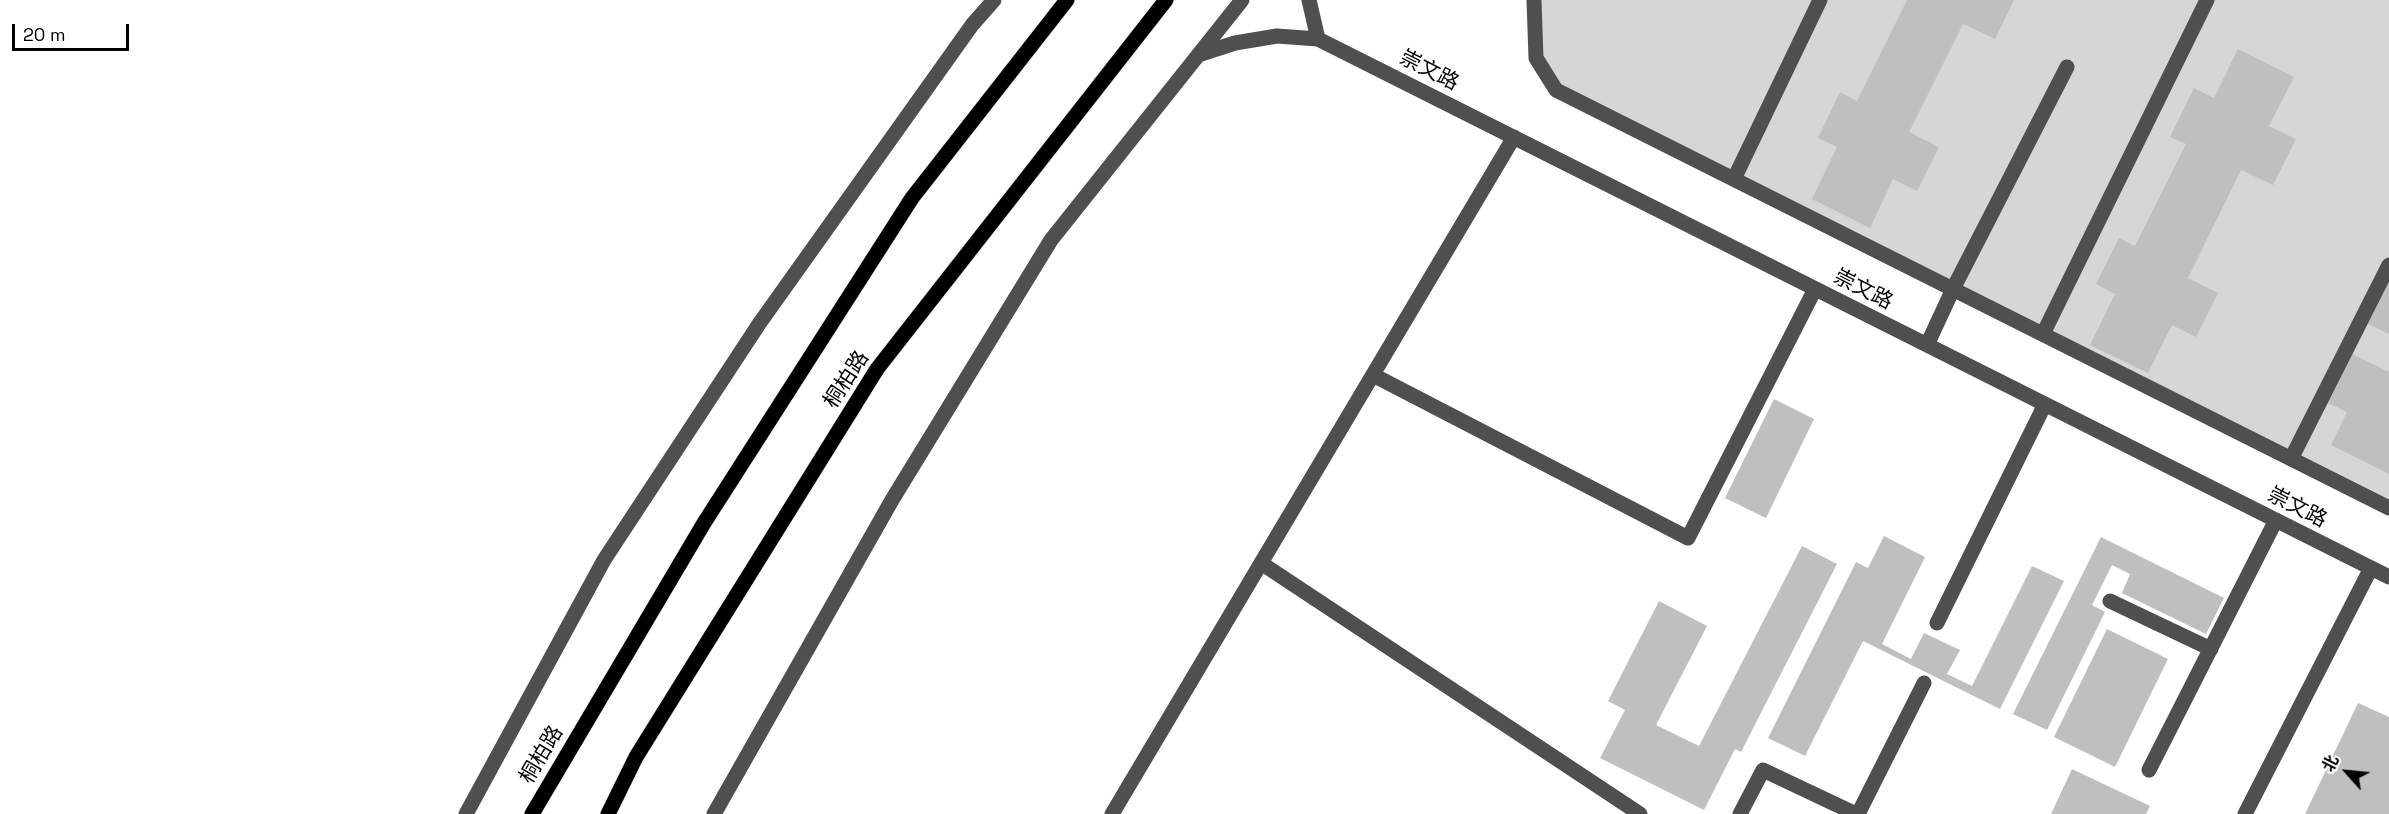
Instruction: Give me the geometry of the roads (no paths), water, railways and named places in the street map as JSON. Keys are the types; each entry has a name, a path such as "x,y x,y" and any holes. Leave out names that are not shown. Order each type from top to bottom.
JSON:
{"main road":[{"name":"桐柏路","path":"532,814 704,523 912,198 1067,0"},
{"name":"桐柏路","path":"608,814 636,757 877,369 1166,0"}],"street":[{"path":"466,814 604,560 759,324 972,25 994,0"},
{"path":"714,814 892,500 1051,240 1242,0"},
{"path":"1198,55 1235,43 1277,36 1318,39 1309,0"},
{"path":"1534,0 1536,58 1556,90 2389,508"},
{"path":"1734,179 1820,0"},
{"path":"2043,334 2206,0"},
{"name":"崇文路","path":"1318,39 2389,578"},
{"path":"1927,345 1953,289 2067,67"},
{"path":"1112,814 1514,137"},
{"path":"2291,459 2389,265"},
{"path":"1373,375 1688,538 1815,289"},
{"path":"1936,623 2045,404"},
{"path":"2149,770 2276,520"},
{"path":"1261,563 1640,814"},
{"path":"2245,814 2371,568"},
{"path":"2109,601 2211,649"},
{"path":"1740,814 1763,770 1857,814 1924,684"}]}
